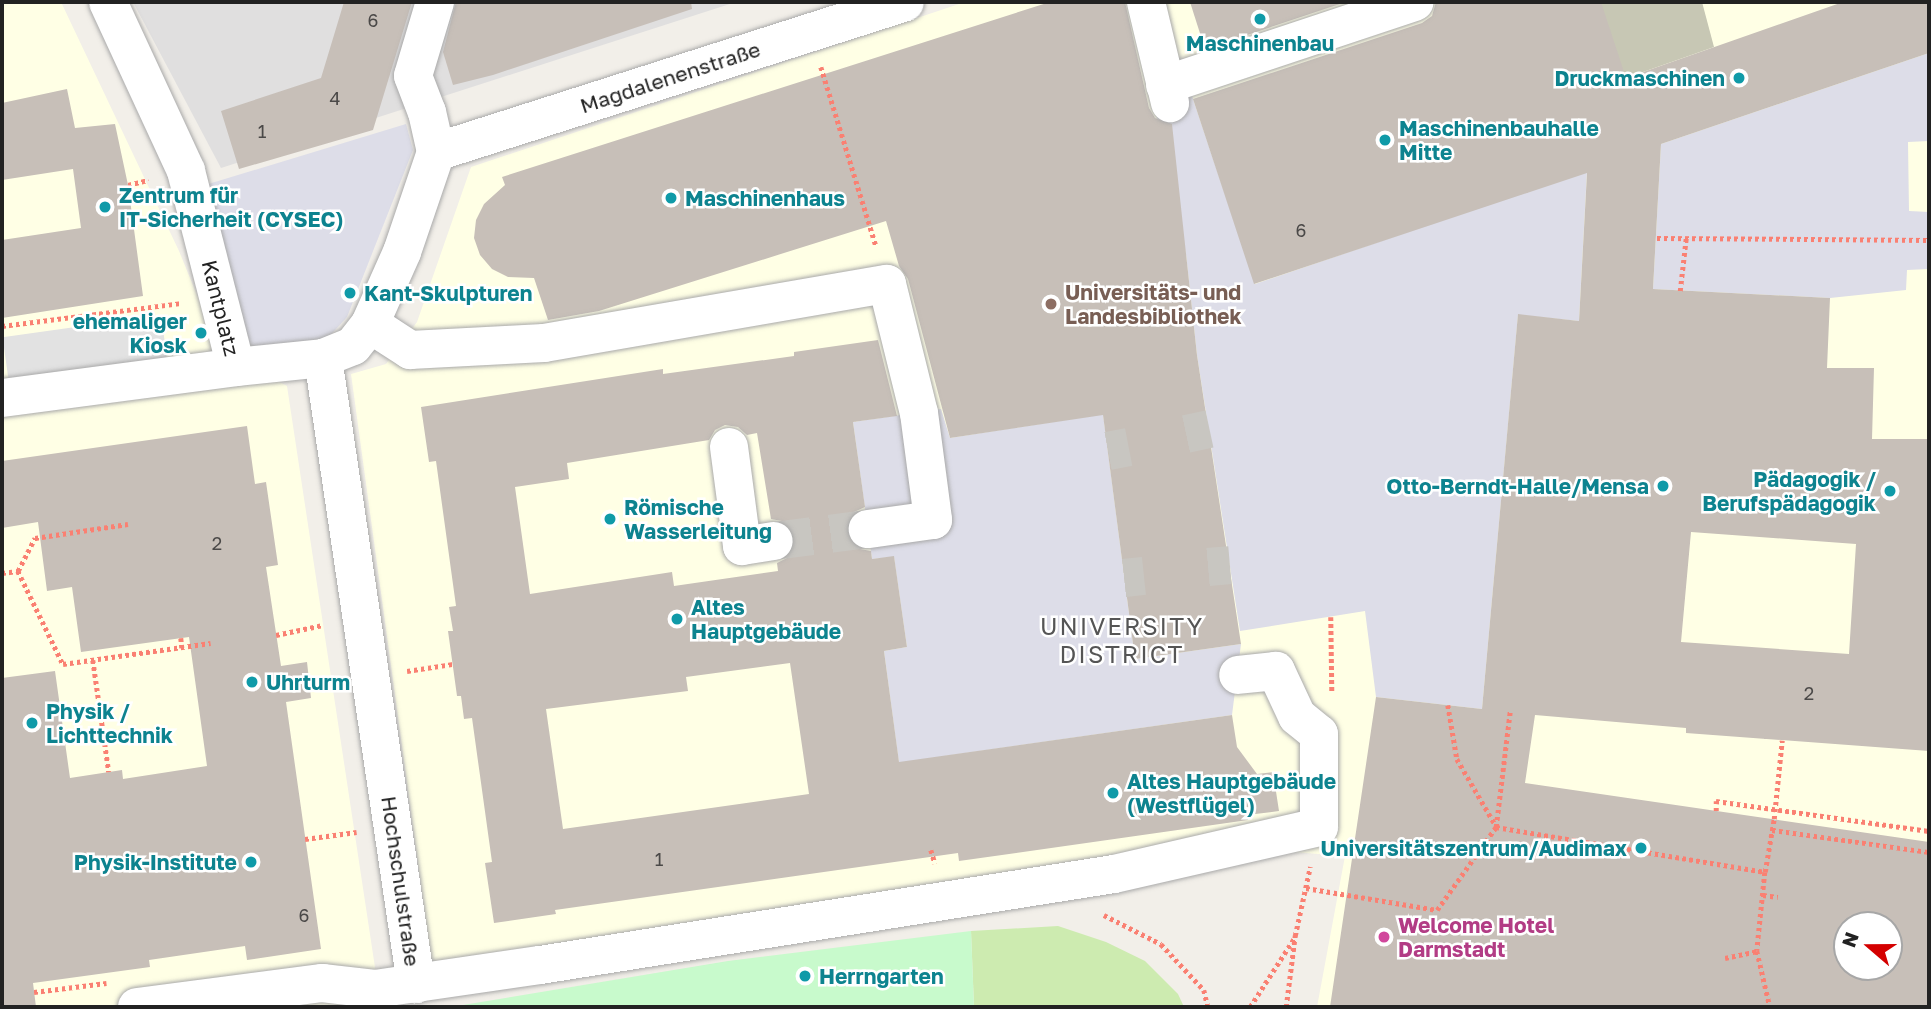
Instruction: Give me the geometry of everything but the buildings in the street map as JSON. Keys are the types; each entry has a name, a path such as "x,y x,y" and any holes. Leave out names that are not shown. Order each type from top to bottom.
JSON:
{"street":[{"name":"Kantplatz","path":"108,2 186,171 236,367 323,358 353,346 370,324 402,252 436,152"},
{"path":"435,2 413,76 436,152"},
{"name":"Magdalenenstraße","path":"436,152 905,2"},
{"path":"1146,2 1167,94 1415,2"},
{"path":"370,324 410,350 544,343 887,284 919,413 933,520 868,529"},
{"name":"Hochschulstraße","path":"323,358 416,984 1114,874 1319,827"},
{"path":"2,398 236,367"},
{"path":"729,447 742,546 774,541"},
{"path":"1238,675 1276,671 1297,716 1319,734 1319,827"},
{"path":"137,1007 322,983 374,989 416,984"}],"path":[{"path":"810,33 887,284"},
{"path":"1657,238 1929,240"},
{"path":"1680,291 1686,238"},
{"path":"2,326 219,299"},
{"path":"18,571 35,538 128,524"},
{"path":"2,573 18,571"},
{"path":"18,571 63,664 211,643"},
{"path":"276,635 361,617"},
{"path":"1331,617 1332,696"},
{"path":"181,638 182,648"},
{"path":"93,660 109,772"},
{"path":"426,669 453,664"},
{"path":"1448,705 1457,760 1496,827"},
{"path":"1306,888 1437,910 1496,827 1510,712"},
{"path":"1770,1007 1756,951 1782,740"},
{"path":"1716,811 1716,802 1929,831"},
{"path":"1286,1007 1295,936 1319,827"},
{"path":"1496,827 1765,872"},
{"path":"1772,830 1929,852"},
{"path":"305,839 325,836"},
{"path":"1763,895 1778,897"},
{"path":"1101,914 1161,944 1204,990 1208,1007"},
{"path":"1250,1007 1295,936"},
{"path":"1726,958 1756,951"}],"shaded area":[{"path":"2,2 61,2 179,251 219,349 287,386 381,1007 2,1007"},
{"path":"133,2 736,2 221,168"},
{"path":"965,2 1929,2 1929,1007 1317,1007 1345,856 1255,849 432,965 351,374 386,364 417,322 471,167"},
{"path":"1518,2 1702,2 1714,47 1552,104"},
{"path":"1929,53 1929,141 1908,142 1909,211 1929,212 1929,269 1907,270 1906,290 1830,298 1653,289 1661,144"},
{"path":"1192,96 1255,284 1587,171 1579,321 1518,315 1482,709 1376,697 1365,611 1240,631 1197,355 1186,254 1155,108"},
{"path":"406,124 413,150 347,317 326,340 264,350 249,345 205,185"},
{"path":"161,315 170,378 11,401 3,337"},
{"path":"941,409 950,438 1103,414 1135,659 1241,644 1232,715 945,756 901,778 884,651 907,647 894,557 872,559 853,422"}],"green space":[{"path":"1058,926 1106,942 1145,961 1178,994 1184,1007 974,1007 971,931"},
{"name":"Herrngarten","path":"971,931 974,1007 451,1007 728,961"}],"tunnel":[{"path":"1186,434 1209,429"},
{"path":"1108,451 1129,447"},
{"path":"774,541 868,529"},
{"path":"1208,567 1230,565"},
{"path":"1124,578 1144,576"}],"place":[{"name":"Maschinenbau","path":"1260,19"},
{"name":"Druckmaschinen","path":"1739,78"},
{"name":"Maschinenbauhalle Mitte","path":"1385,140"},
{"name":"Maschinenhaus","path":"671,198"},
{"name":"Zentrum für IT-Sicherheit (CYSEC)","path":"105,207"},
{"name":"Kant-Skulpturen","path":"350,293"},
{"name":"Universitäts- und Landesbibliothek","path":"1051,304"},
{"name":"ehemaliger Kiosk","path":"201,333"},
{"name":"Otto-Berndt-Halle/Mensa","path":"1663,486"},
{"name":"Pädagogik / Berufspädagogik","path":"1890,491"},
{"name":"Römische Wasserleitung","path":"610,519"},
{"name":"Altes Hauptgebäude","path":"677,619"},
{"name":"Uhrturm","path":"252,682"},
{"name":"Physik / Lichttechnik","path":"32,723"},
{"name":"Altes Hauptgebäude (Westflügel)","path":"1113,793"},
{"name":"Universitätszentrum/Audimax","path":"1641,848"},
{"name":"Physik-Institute","path":"251,862"},
{"name":"Welcome Hotel Darmstadt","path":"1384,937"},
{"name":"Herrngarten","path":"805,976"}],"district":[{"name":"UNIVERSITY DISTRICT","path":"1122,640"}]}
